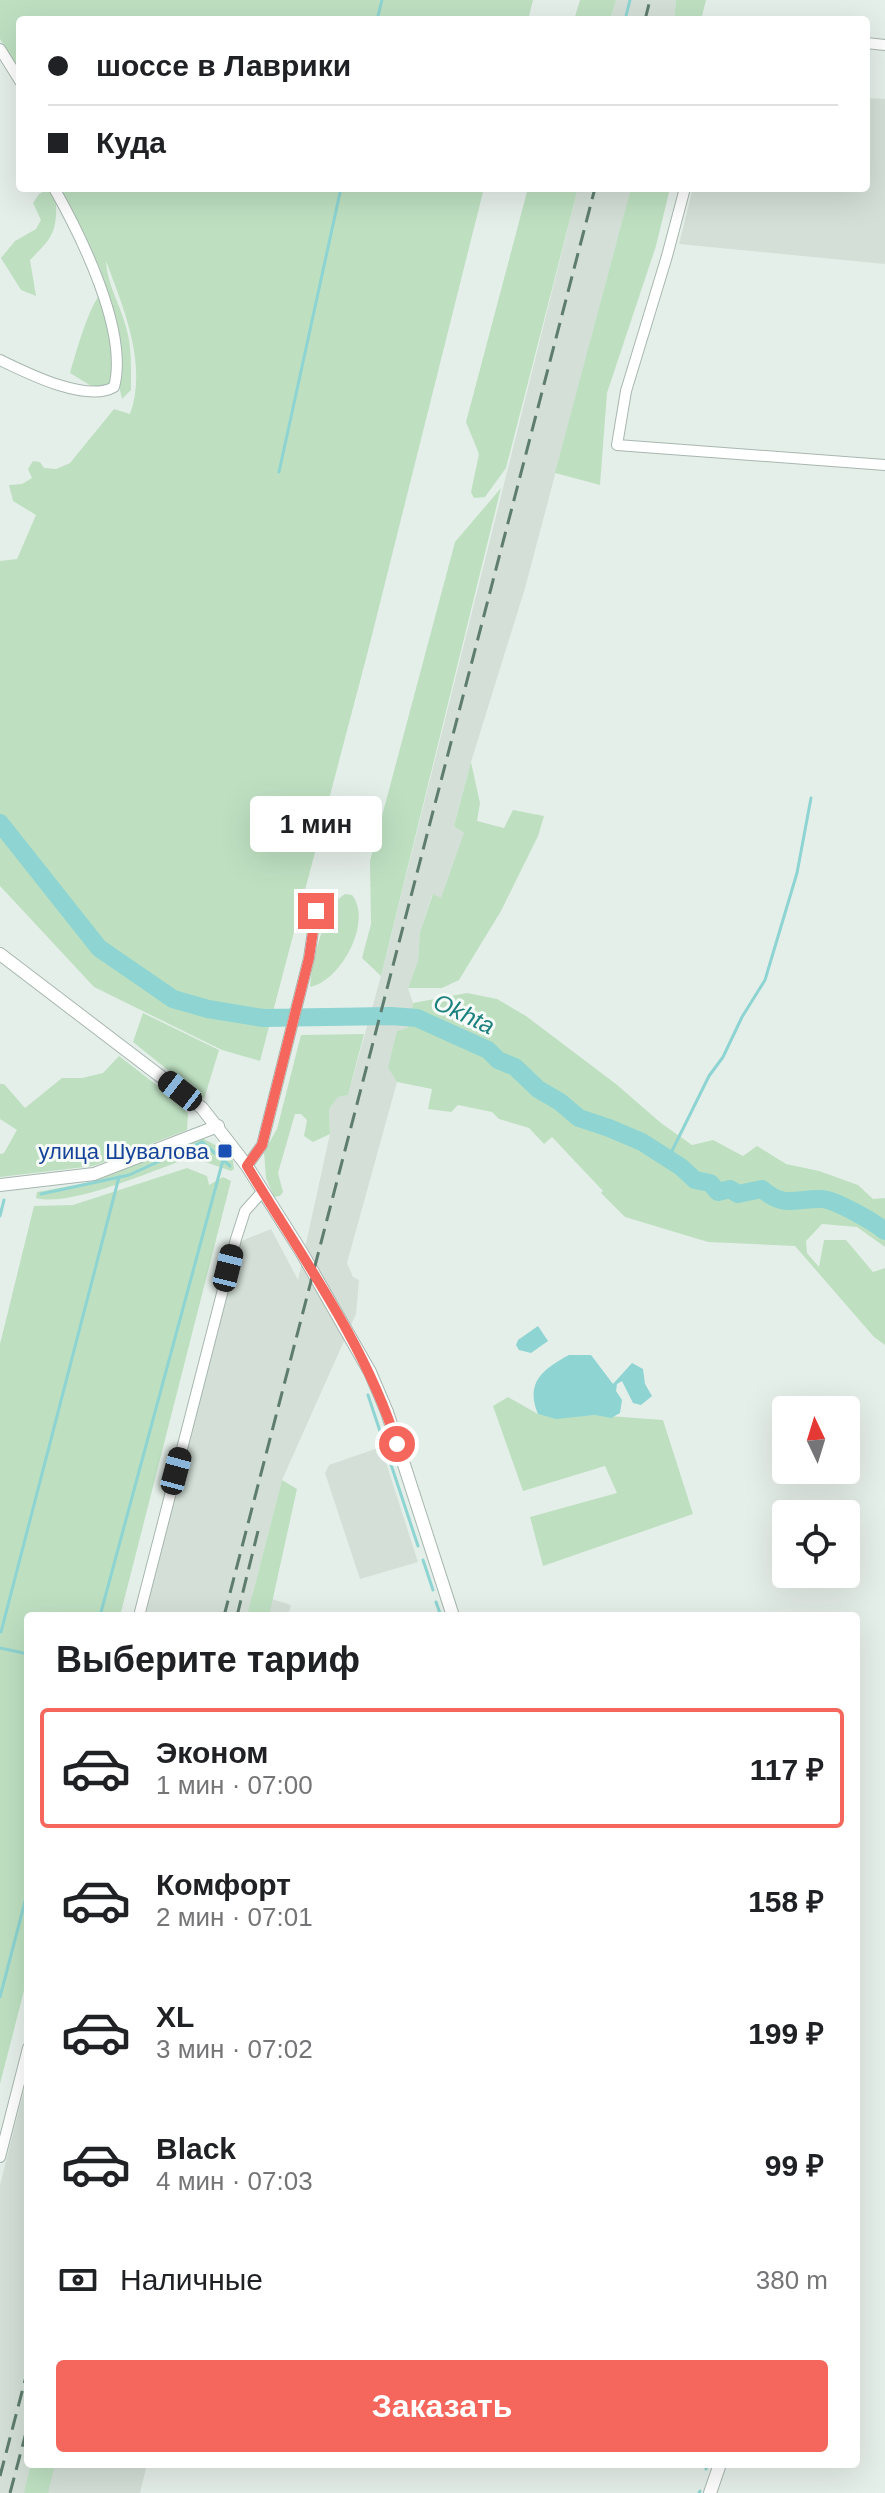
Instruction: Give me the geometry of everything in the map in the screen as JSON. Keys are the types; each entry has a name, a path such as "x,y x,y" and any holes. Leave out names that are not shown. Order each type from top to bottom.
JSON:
{"street":[{"path":"0,49 16,75"},
{"path":"0,360 70,388 105,392 114,387 116,353 104,297 95,268 56,192"},
{"path":"684,192 626,391 617,445 885,465"},
{"path":"247,1166 262,1145 309,958 316,911"},
{"path":"0,954 202,1108 247,1166 302,1253 370,1372 387,1412 452,1612"},
{"path":"0,1185 94,1174 218,1126"},
{"path":"140,1612 236,1239 245,1211 262,1192"},
{"path":"0,2157 24,2064"},
{"path":"713,2492 719,2468"}],"shaded area":[{"path":"616,0 676,0 674,16 611,16"},
{"path":"870,98 885,99 885,264 679,244 692,192 870,192"},
{"path":"577,192 630,192 525,588 454,826 465,833 441,899 432,895 420,932 418,961 408,988 413,1003 408,1029 388,1068 397,1082 347,1263 353,1277 359,1280 356,1314 282,1480 253,1593 291,1605 289,1612 145,1612 239,1242 271,1229 298,1280 330,1134 329,1109 338,1097 348,1095 381,976"},
{"path":"381,1447 418,1562 360,1579 325,1473 329,1465"},
{"path":"24,2090 24,2468 146,2468 140,2493 0,2493 0,2185"}],"green space":[{"path":"0,0 533,0 529,16 16,16 16,65 0,39"},
{"path":"580,0 616,0 611,16 575,16"},
{"path":"676,0 706,0 702,16 674,16"},
{"path":"483,192 368,651 260,1061 222,1050 94,987 0,886 0,561 17,559 36,515 13,501 9,485 22,484 32,478 28,469 33,461 40,462 44,468 56,469 70,463 114,409 130,414 135,395 135,356 131,336 106,261 128,335 131,390 122,399 117,377 101,392 70,373 89,314 106,288 99,266 88,254 62,197 56,205 51,236 30,260 36,296 21,290 1,258 15,241 36,229 41,220 33,203 39,194"},
{"path":"527,192 577,192 506,468 485,497 474,498 471,492 479,454 466,422"},
{"path":"630,192 669,192 656,246 607,393 600,485 555,473"},
{"path":"501,488 381,976 362,958 371,924 370,861 455,542"},
{"path":"471,762 480,803 477,821 504,828 513,810 544,816 538,836 501,911 459,980 442,988 408,988 418,961 420,932 433,894 441,898 464,833 454,826"},
{"path":"345,894 352,895 357,906 359,920 356,934 333,974 310,987 325,922"},
{"path":"467,993 497,999 526,1016 692,1145 713,1140 743,1156 757,1146 786,1164 819,1171 858,1185 873,1199 885,1198 885,1247 857,1227 822,1224 806,1241 807,1253 819,1267 824,1240 846,1240 873,1272 885,1268 885,1345 874,1337 795,1246 708,1242 625,1217 552,1137 544,1144 529,1128 499,1119 492,1112 458,1105 451,1112 428,1109 432,1089 397,1082 388,1068 397,1031 408,1028 413,1003"},
{"path":"143,1013 219,1050 204,1099 133,1042"},
{"path":"364,1034 348,1095 338,1097 329,1109 330,1134 313,1142 304,1136 307,1120 301,1114 295,1114 278,1173 283,1192 274,1197 266,1178 264,1152 277,1129 301,1035"},
{"path":"119,1056 181,1104 188,1114 187,1130 93,1166 0,1177 0,1154 4,1153 17,1130 0,1119 0,1084 4,1084 25,1108 62,1078 82,1078 103,1073"},
{"path":"202,1138 232,1154 234,1169 231,1171 191,1157 91,1193 51,1200 36,1198 37,1192 92,1182"},
{"path":"187,1168 207,1176 209,1185 223,1177 231,1181 121,1612 24,1612 24,1991 0,2084 0,1344 34,1206 73,1205"},
{"path":"508,1397 538,1414 556,1418 595,1415 663,1420 693,1514 543,1566 530,1517 617,1493 605,1466 523,1491 493,1406"},
{"path":"282,1480 297,1489 270,1612 248,1612"},
{"path":"30,2468 54,2468 48,2493 24,2493"}],"water":[{"path":"538,1326 548,1341 531,1353 519,1350 516,1345 518,1340"},
{"path":"569,1355 591,1355 613,1384 632,1363 643,1369 645,1384 652,1396 641,1405 633,1403 622,1381 617,1384 616,1391 622,1400 620,1413 611,1418 595,1415 556,1419 538,1414 535,1385 544,1371"}],"waterway":[{"path":"378,16 382,0"},
{"path":"626,16 630,0"},
{"path":"279,472 340,192"},
{"path":"668,1159 709,1076 723,1057 742,1017 765,980 797,873 811,798"},
{"name":"Okhta","path":"0,823 99,948 173,999 208,1009 263,1018 417,1018 488,1050 498,1060 515,1067 538,1089 579,1118 642,1142 681,1167 695,1180 710,1183 718,1192 730,1189 738,1194 762,1189 784,1201 828,1200 885,1231"},
{"path":"41,1194 129,1175 202,1142 230,1166"},
{"path":"101,1612 223,1160"},
{"path":"1,1632 119,1177"},
{"path":"0,1216 4,1200"},
{"path":"368,1395 418,1546"},
{"path":"423,1560 433,1590"},
{"path":"436,1602 440,1612"},
{"path":"0,1648 24,1653"},
{"path":"0,1997 24,1905"}],"railway":[{"path":"646,16 650,0"},
{"path":"225,1612 594,192"},
{"path":"238,1612 258,1531"},
{"path":"0,2476 24,2384"},
{"path":"10,2493 24,2440"}],"place":[{"name":"улица Шувалова","path":"225,1151"}],"route":[{"path":"316,911 309,958 262,1145 247,1166 302,1253 370,1372 397,1444"}]}
